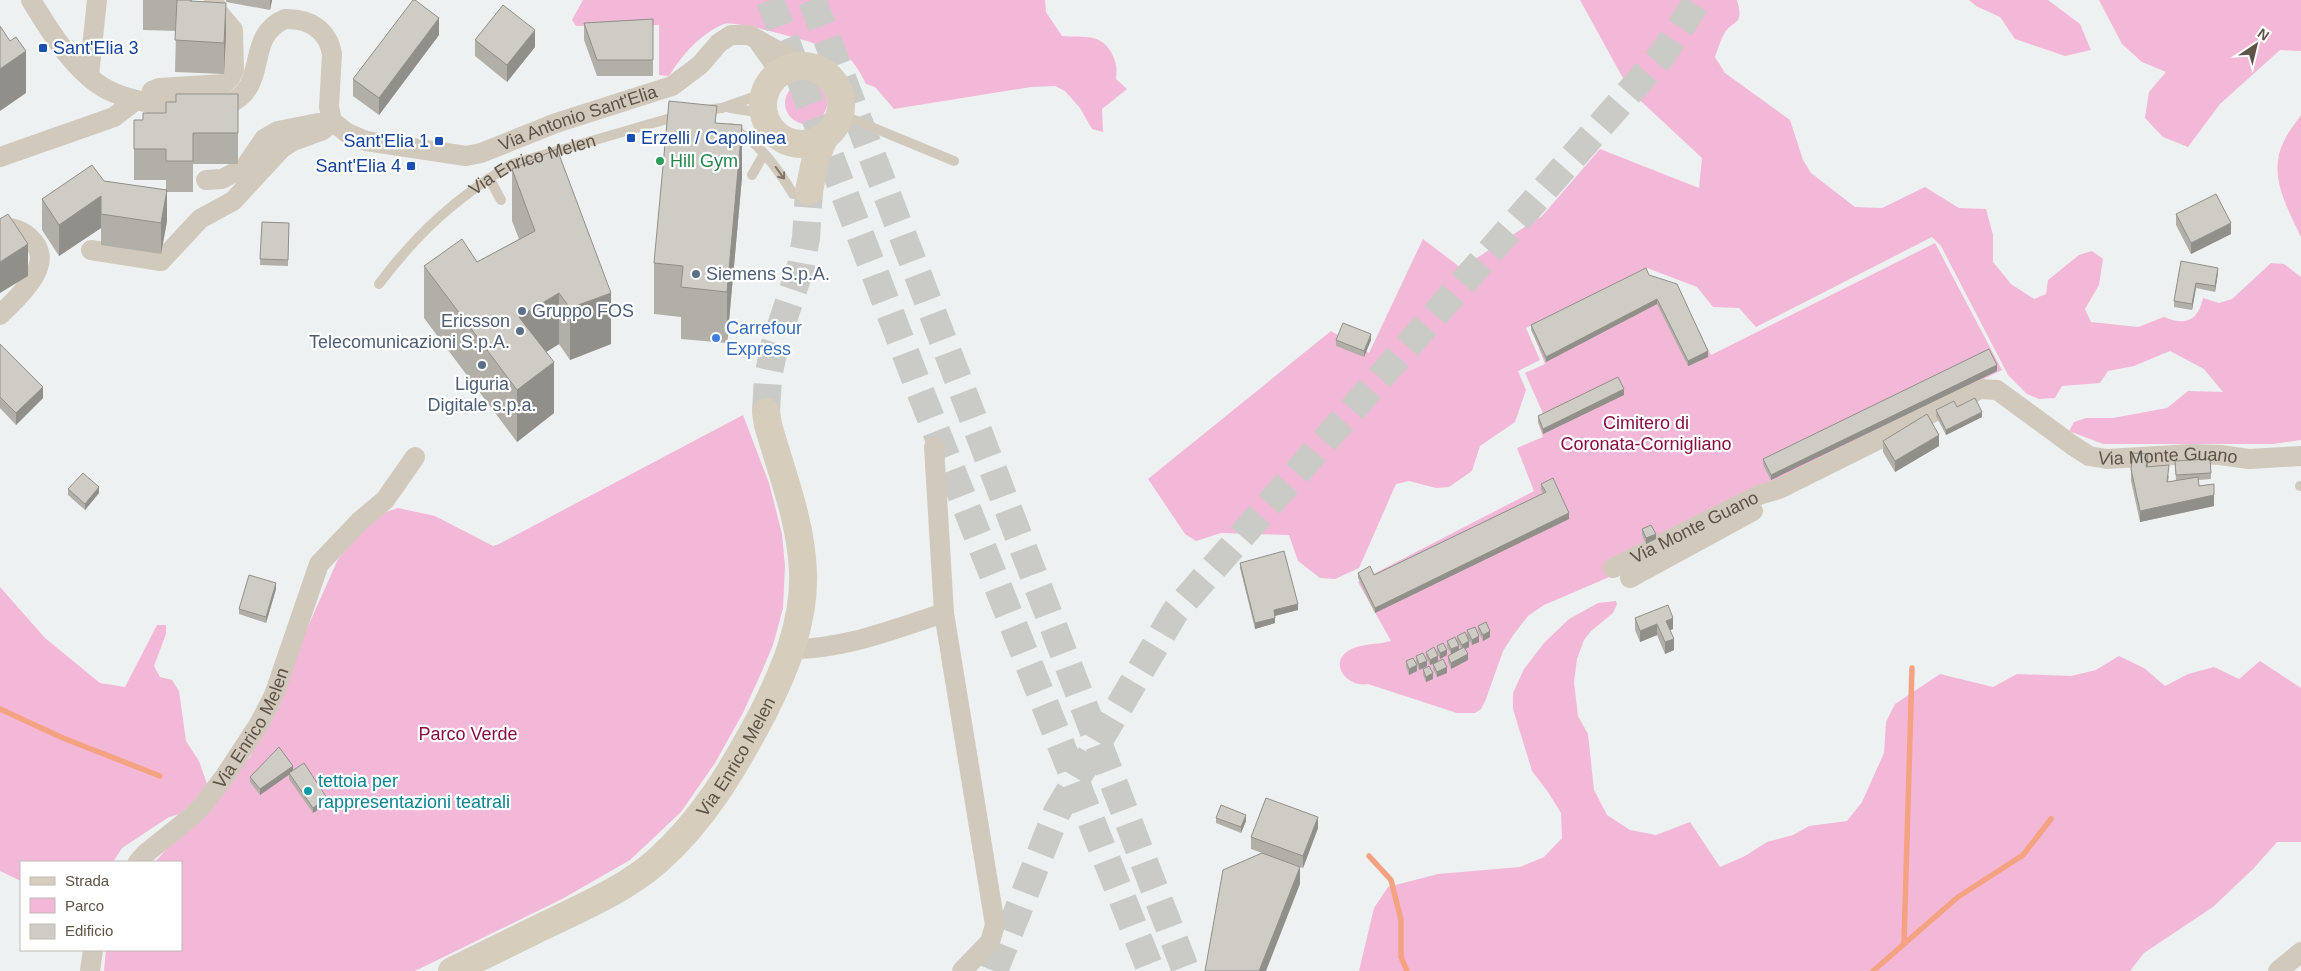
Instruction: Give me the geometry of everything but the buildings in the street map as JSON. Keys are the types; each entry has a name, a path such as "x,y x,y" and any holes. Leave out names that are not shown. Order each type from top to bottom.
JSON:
{"street":[{"path":"32,0 43,21 89,76 107,89 142,101 169,105 223,104 237,101 246,94 252,83 266,32 285,18 305,20 321,31 331,46 332,62 329,107 332,121"},
{"path":"89,76 97,0"},
{"path":"0,157 114,117 142,101 152,91 159,88 224,84 234,70 233,30 218,11 214,0"},
{"name":"Via Antonio Sant'Elia","path":"332,121 366,142 478,157 556,123 672,86 700,65 718,43 732,35 743,34 757,40 778,86"},
{"path":"791,143 800,161 810,191 816,157 824,138 834,128 840,114 840,98 834,83 821,71 778,86 774,133 791,143 809,144 824,138"},
{"path":"206,180 222,180 244,167 264,139 278,131 332,121"},
{"path":"92,250 161,261 200,219 233,201 282,148 293,141 323,130 332,121"},
{"path":"0,229 12,228 21,231 32,240 40,254 41,266 29,283 0,315"},
{"name":"Via Monte Guano","path":"1613,568 1759,495 1779,489 1980,389 1990,388 1997,390 2089,456 2107,460 2192,454 2220,455 2249,460 2301,456"},
{"name":"Via Enrico Melen","path":"452,971 587,906 624,885 655,863 704,812 733,767 768,703 790,649 800,618 803,572 799,532 768,425 766,412"},
{"path":"934,447 944,613 995,925 990,942 962,971"},
{"name":"Via Enrico Melen","path":"139,861 202,806 259,724 274,695 319,564 360,521 385,500 416,457"},
{"name":"Via Monte Guano","path":"1630,578 1770,502 1779,489"},
{"path":"790,649 822,648 854,642 944,613"},
{"path":"90,971 93,951"},
{"path":"2278,971 2301,952"}],"lane":[{"name":"Via Enrico Melen","path":"722,108 746,109 778,86"},
{"name":"Via Enrico Melen","path":"379,284 405,250 441,214 489,178 512,164 722,108 778,86"},
{"path":"840,114 954,161"},
{"path":"722,125 745,136 764,154 793,194"},
{"path":"752,175 764,154"},
{"path":"489,178 500,200"}],"green space":[{"path":"583,0 1045,0 1046,12 1062,36 1092,38 1104,43 1109,48 1116,65 1116,79 1127,89 1102,109 1103,132 1092,129 1080,108 1065,91 1055,86 1031,87 894,109 875,87 866,84 859,70 840,52 781,34 732,24 724,24 707,33 686,53 669,76 659,75 659,25 576,26 572,20"},
{"path":"1580,0 1737,0 1739,19 1727,29 1715,57 1725,73 1790,120 1803,160 1811,173 1855,207 1882,208 1925,187 1959,208 1986,209 1993,235 1993,262 2011,284 2034,299 2046,294 2048,280 2079,255 2092,251 2103,259 2099,285 2085,309 2091,322 2138,327 2164,317 2179,321 2190,320 2198,312 2203,298 2219,303 2232,299 2271,263 2284,264 2301,277 2301,440 2273,444 2103,444 2069,431 2074,422 2086,418 2113,418 2167,408 2188,391 2223,392 2204,369 2170,351 2134,366 2108,371 2100,383 2062,386 2055,398 2039,399 2027,394 2008,375 1941,246 1932,237 1756,327 1739,308 1713,307 1697,287 1647,268 1526,328 1540,360 1518,371 1526,390 1515,422 1480,446 1472,471 1449,487 1436,488 1409,481 1396,484 1359,568 1335,579 1320,578 1298,561 1289,535 1221,533 1196,541 1185,534 1148,479 1331,331 1369,353 1423,239 1461,268 1542,216 1600,149 1699,188 1702,158 1630,91"},
{"path":"1969,0 2048,0 2080,24 2091,50 2065,56 2015,39 2000,17 1976,6"},
{"path":"2099,0 2301,0 2301,51 2280,50 2220,104 2188,147 2163,137 2145,118 2149,92 2166,72 2142,62 2122,44"},
{"path":"806,82 821,88 827,103 821,118 806,124 791,118 785,103 791,88"},
{"path":"2301,115 2301,237 2281,190 2278,166 2279,153 2284,141"},
{"name":"Cimitero di Coronata-Cornigliano","path":"1935,243 2002,370 1683,527 1614,575 1544,605 1528,616 1503,651 1486,699 1481,709 1475,713 1457,713 1368,684 1354,682 1343,674 1340,668 1342,656 1352,648 1391,641 1358,582 1534,491 1517,448 1543,437 1538,423 1546,420 1525,373 1545,364 1534,336 1678,289 1711,355"},
{"name":"Parco Verde","path":"743,415 769,483 782,534 785,566 783,608 773,645 743,713 715,763 681,812 630,860 562,899 415,971 104,971 106,951 182,951 182,861 156,861 250,757 338,559 377,515 398,508 435,516 493,546"},
{"path":"0,587 45,638 100,683 125,687 157,625 166,625 166,634 154,666 160,677 172,680 179,691 186,741 199,761 207,784 205,790 180,814 169,817 122,848 114,861 20,861 20,881 0,871"},
{"path":"1616,601 1617,604 1613,613 1591,631 1584,640 1577,659 1574,682 1578,716 1588,734 1594,790 1607,815 1630,830 1656,835 1690,822 1720,867 1745,856 1767,842 1793,835 1809,826 1847,821 1862,802 1884,753 1886,722 1895,704 1940,674 1993,687 2017,674 2071,676 2096,670 2119,656 2144,668 2165,686 2188,674 2214,667 2239,679 2260,661 2301,688 2301,842 2277,842 2254,868 2213,907 2144,953 2130,971 1359,971 1374,908 1388,887 1438,874 1520,867 1544,857 1562,838 1561,813 1532,771 1513,709 1513,693 1524,669 1544,643 1569,619 1598,603"}],"waterway":[{"path":"1904,943 1912,668"},
{"path":"0,709 63,738 160,776"},
{"path":"1873,971 1958,897 2023,855 2051,819"},
{"path":"1369,856 1391,880 1401,920 1401,957 1407,971"}],"tunnel":[{"path":"770,0 920,391 1151,971"},
{"path":"812,0 1186,971"},
{"path":"994,971 1057,812 1175,612 1663,54 1698,0"},
{"path":"766,412 768,377 775,344 801,266 806,238 809,191"}],"place":[{"name":"Sant'Elia 3","path":"43,48"},
{"name":"Erzelli / Capolinea","path":"631,138"},
{"name":"Sant'Elia 1","path":"439,141"},
{"name":"Hill Gym","path":"660,161"},
{"name":"Sant'Elia 4","path":"411,166"},
{"name":"Siemens S.p.A.","path":"696,274"},
{"name":"Gruppo FOS","path":"522,311"},
{"name":"Ericsson Telecomunicazioni S.p.A.","path":"520,331"},
{"name":"Carrefour Express","path":"716,338"},
{"name":"Liguria Digitale s.p.a.","path":"482,365"},
{"name":"tettoia per rappresentazioni teatrali","path":"308,791"}]}
